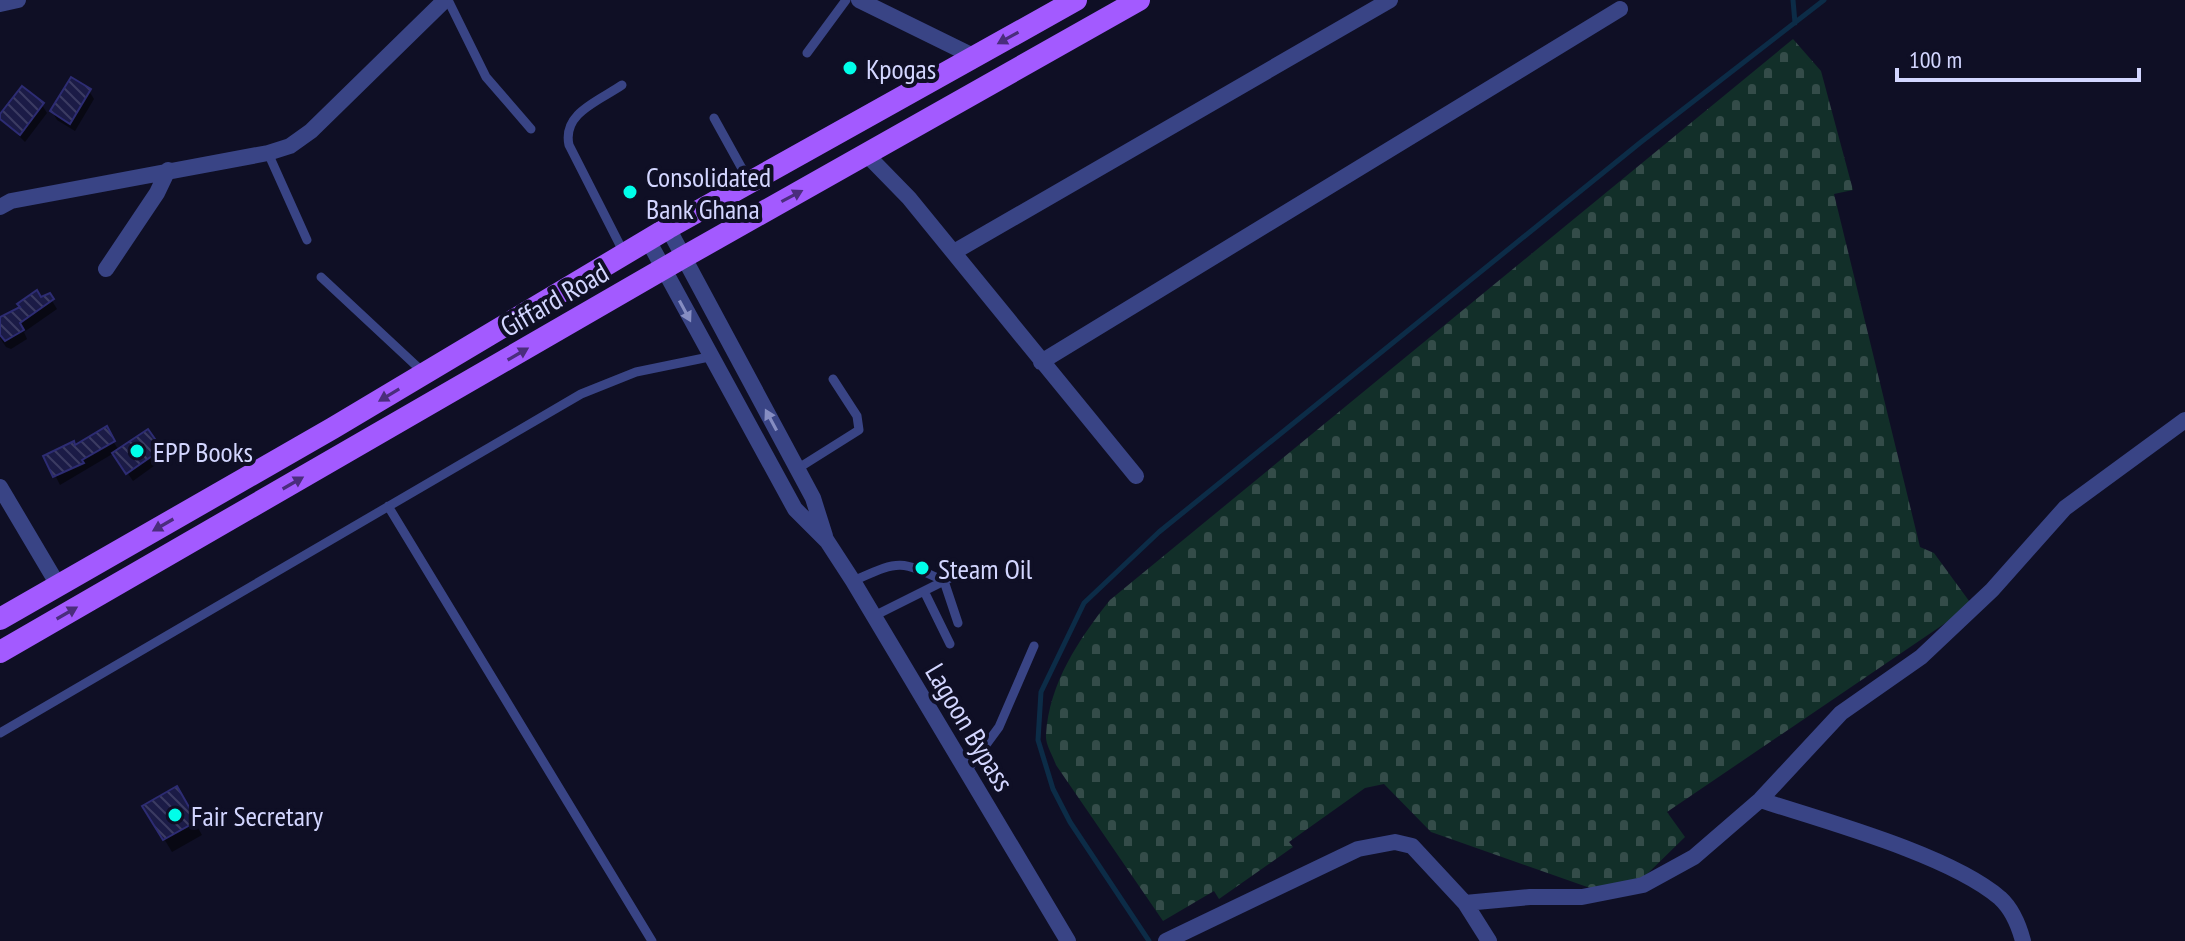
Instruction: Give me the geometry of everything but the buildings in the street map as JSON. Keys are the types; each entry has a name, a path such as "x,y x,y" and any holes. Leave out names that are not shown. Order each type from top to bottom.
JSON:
{"main road":[{"name":"Giffard Road","path":"0,619 425,374 668,228 1076,0"},
{"name":"Giffard Road","path":"0,652 682,258 868,156 1139,0"}],"street":[{"path":"0,4 18,0"},
{"path":"0,207 27,197 268,153 290,146 311,131 447,0"},
{"path":"859,0 975,57"},
{"path":"954,252 1390,0"},
{"path":"1041,362 1620,9"},
{"path":"868,156 954,252 1136,476"},
{"path":"106,269 157,193 168,170"},
{"name":"Lagoon Bypass","path":"668,228 813,498 827,541"},
{"name":"Lagoon Bypass","path":"649,242 709,357 795,509 827,541 853,581 1068,941"},
{"path":"1465,903 1582,897 1643,885 1694,857 1760,800 1841,713 1921,657 1992,590 2065,508 2185,420"},
{"path":"0,487 58,585"},
{"path":"1760,800 1871,836 1963,874 2001,899 2019,927 2023,941"},
{"path":"1166,941 1358,849 1395,842 1412,846 1465,903 1489,941"}],"lane":[{"path":"447,0 486,77 531,129"},
{"path":"807,53 846,0"},
{"path":"622,85 571,120 566,132 569,145 625,256"},
{"path":"714,118 750,183"},
{"path":"268,153 307,240"},
{"path":"321,277 425,374"},
{"path":"0,733 581,394 636,372 709,357"},
{"path":"797,469 859,430 857,416 833,379"},
{"path":"388,506 652,941"},
{"path":"853,581 891,564 907,563 944,581 958,623"},
{"path":"874,616 964,571"},
{"path":"924,591 950,644"},
{"path":"966,772 999,727 1034,646"}],"green space":[{"path":"1793,39 1821,71 1853,190 1834,194 1920,547 1934,553 1972,605 1667,812 1685,837 1642,879 1593,889 1431,832 1384,784 1365,788 1289,842 1293,847 1219,899 1214,891 1163,921 1056,765 1047,742 1048,716 1059,680 1087,630 1110,600"}],"waterway":[{"path":"1793,0 1795,23"},
{"path":"1149,941 1070,822 1053,789 1038,740 1041,692 1084,603 1159,532 1641,142 1824,0"}],"place":[{"name":"Kpogas","path":"850,68"},
{"name":"Consolidated Bank Ghana","path":"630,192"},
{"name":"EPP Books","path":"137,451"},
{"name":"Steam Oil","path":"922,568"},
{"name":"Fair Secretary","path":"175,815"}]}
